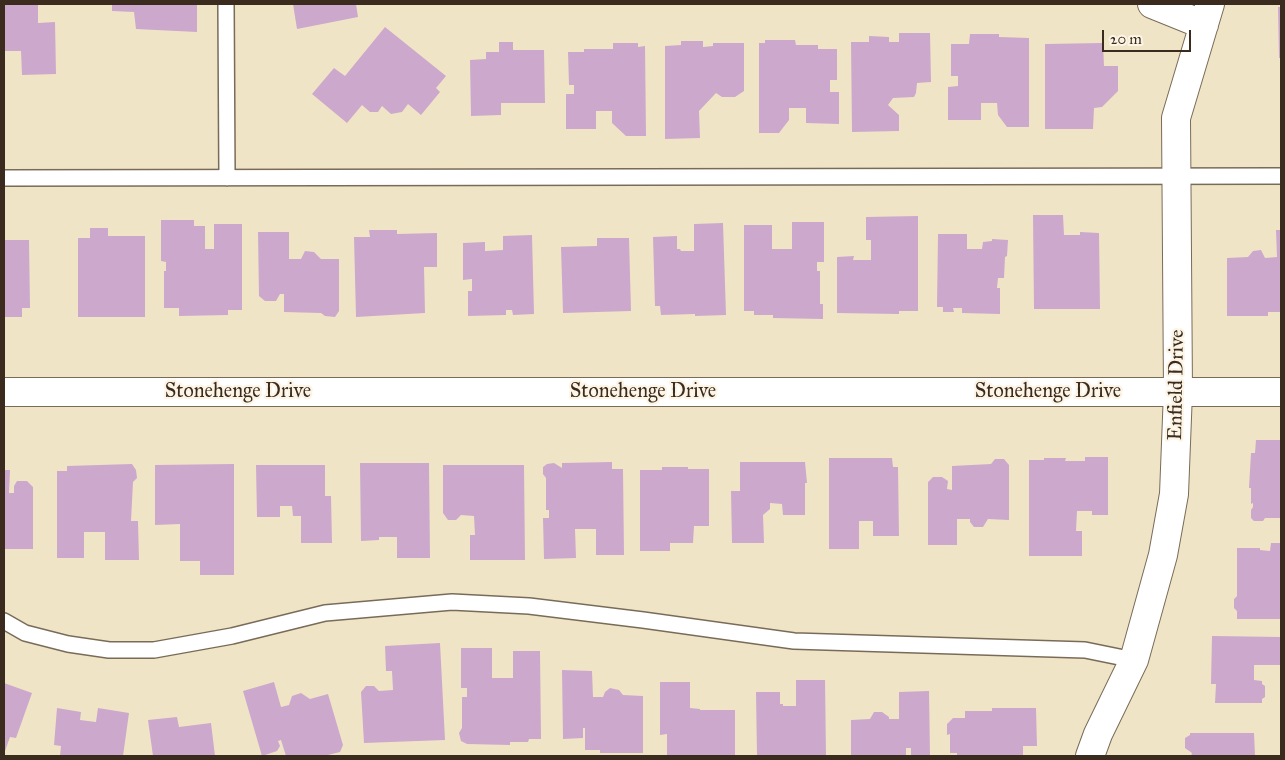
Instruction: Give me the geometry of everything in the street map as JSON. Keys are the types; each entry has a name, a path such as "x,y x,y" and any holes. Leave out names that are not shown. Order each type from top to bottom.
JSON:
{"street":[{"path":"1152,4 1207,14"},
{"name":"Enfield Drive","path":"1090,756 1098,734 1134,660 1163,555 1174,494 1178,392 1176,118 1207,14"},
{"name":"Stonehenge Drive","path":"4,392 1281,392"}],"lane":[{"path":"226,4 227,178"},
{"path":"4,178 1281,176"},
{"path":"4,621 25,633 68,644 109,650 154,650 232,636 325,613 452,602 529,606 794,641 1085,650 1134,660"}],"building":[{"path":"4,4 38,4 38,23 55,22 56,74 22,75 21,51 4,51"},
{"path":"112,4 197,4 197,32 136,29 134,12 112,11"},
{"path":"293,4 356,4 358,17 297,29"},
{"path":"1278,7 1281,7 1281,58 1279,58"},
{"path":"385,27 446,76 436,88 440,92 421,115 408,104 402,112 391,114 382,106 378,112 370,112 362,105 347,123 312,94 334,68 345,76"},
{"path":"899,33 930,33 931,82 917,83 914,97 893,98 888,105 899,115 899,131 852,132 851,42 869,42 869,36 889,37 889,42 899,42"},
{"path":"970,34 999,34 999,37 1029,38 1029,127 1007,127 998,115 997,103 981,103 981,120 948,120 948,87 958,86 958,76 951,76 951,44 969,44"},
{"path":"765,40 795,40 796,45 818,45 818,49 837,49 837,80 830,80 830,92 839,92 839,124 806,123 806,108 789,108 789,120 779,133 759,133 759,43 765,43"},
{"path":"681,41 703,41 703,47 713,46 713,43 744,43 744,91 735,97 722,97 716,93 699,111 700,138 665,139 665,46 681,45"},
{"path":"499,42 513,42 513,50 544,50 545,103 501,103 501,115 471,116 470,60 486,59 486,52 499,52"},
{"path":"613,43 638,43 638,47 645,46 646,136 626,136 612,123 612,111 596,111 596,129 566,129 566,94 574,94 574,85 569,85 568,52 584,52 584,49 613,49"},
{"path":"1103,43 1104,66 1118,66 1118,91 1102,107 1094,108 1093,129 1045,129 1045,44"},
{"path":"1033,215 1063,215 1064,235 1080,235 1080,232 1099,233 1100,309 1034,309"},
{"path":"918,216 918,311 899,311 899,314 837,313 837,257 854,256 853,260 871,260 871,240 866,240 866,217"},
{"path":"161,220 194,220 194,226 205,226 205,249 214,249 214,224 242,224 242,310 228,310 228,315 179,316 179,308 164,308 164,271 166,271 166,262 161,261"},
{"path":"792,222 824,222 824,262 817,262 817,271 820,271 820,304 823,304 823,319 773,318 773,315 754,315 754,311 744,311 744,225 772,225 772,249 792,249"},
{"path":"723,223 726,315 661,315 660,306 655,306 653,237 677,236 677,249 681,251 694,251 694,224"},
{"path":"90,228 108,228 108,236 145,236 145,317 78,317 78,238 90,238"},
{"path":"369,230 397,230 397,234 437,233 437,267 424,267 425,313 356,317 354,237 370,237"},
{"path":"1276,230 1281,230 1281,312 1268,312 1268,316 1227,316 1227,258 1248,257 1253,251 1261,250 1265,258 1277,257"},
{"path":"258,232 289,232 289,259 301,259 305,251 314,252 321,259 339,259 339,311 335,317 325,316 321,313 284,312 284,294 280,294 276,301 265,301 259,296"},
{"path":"938,234 967,234 967,249 982,249 983,242 992,241 992,239 1008,240 1004,278 998,278 997,288 1000,288 1000,314 962,313 962,308 953,308 954,312 943,312 943,307 937,307"},
{"path":"532,235 534,314 513,315 512,310 506,310 506,315 468,316 468,291 472,291 472,279 463,280 463,243 485,242 485,251 503,250 503,236"},
{"path":"597,238 629,238 631,311 563,313 561,247 597,246"},
{"path":"5,240 29,240 30,308 22,308 22,317 4,317"},
{"path":"1256,440 1281,440 1281,518 1265,518 1263,521 1254,521 1251,518 1253,503 1251,504 1251,488 1249,488 1251,453 1255,453"},
{"path":"1085,457 1108,457 1108,515 1092,515 1092,511 1077,511 1076,531 1082,531 1082,556 1029,556 1029,460 1066,458 1065,461 1085,461"},
{"path":"829,458 892,458 893,467 898,467 899,536 873,536 873,521 859,521 859,549 829,549"},
{"path":"995,459 1004,459 1009,465 1009,520 988,519 983,527 974,527 970,519 957,519 957,545 928,545 928,482 933,477 942,477 948,481 947,489 952,490 952,466 991,464"},
{"path":"612,462 612,469 623,469 624,555 596,555 596,529 575,529 576,558 544,559 543,518 549,518 549,510 546,510 546,478 543,474 543,467 554,463 562,468 562,463"},
{"path":"740,462 805,462 807,483 805,483 805,515 783,515 782,504 770,503 770,509 763,515 764,543 732,543 731,491 740,491"},
{"path":"360,463 429,463 430,558 397,558 397,537 379,537 379,540 361,541"},
{"path":"132,464 136,470 137,478 133,482 131,521 138,521 139,560 105,560 105,532 84,532 84,558 57,558 57,471 67,471 67,466"},
{"path":"234,464 234,575 200,575 200,561 180,561 180,524 155,525 155,465"},
{"path":"256,465 325,465 325,496 331,496 332,543 301,543 301,516 293,516 292,506 280,506 280,517 257,517"},
{"path":"443,465 524,465 525,560 470,560 470,535 475,535 474,516 461,515 456,520 448,520 443,513"},
{"path":"662,467 709,469 709,526 694,526 693,543 670,543 670,551 640,551 640,470 662,470"},
{"path":"4,470 10,470 9,493 14,493 14,486 17,481 27,481 33,487 33,549 4,549"},
{"path":"1271,543 1281,543 1281,619 1237,619 1234,599 1237,596 1237,548 1260,548 1260,550 1270,551"},
{"path":"1212,636 1281,637 1281,665 1254,665 1254,680 1262,681 1262,684 1265,686 1265,697 1262,699 1262,703 1215,703 1216,684 1211,684"},
{"path":"440,643 445,740 364,743 361,692 366,686 374,686 379,691 393,690 392,671 386,671 385,646"},
{"path":"461,648 492,648 492,678 513,678 513,651 540,651 541,739 529,739 528,742 510,742 510,745 467,744 461,741 459,733 462,728 462,697 467,697 467,688 461,688"},
{"path":"562,670 592,671 593,697 603,697 610,688 619,690 623,695 643,696 643,753 600,753 600,750 585,750 585,728 583,728 583,738 563,739"},
{"path":"796,680 825,680 826,756 757,756 756,692 780,692 780,704 783,704 783,706 796,706"},
{"path":"274,682 281,707 289,705 292,696 301,693 310,699 328,694 343,745 340,752 324,756 286,756 281,740 278,741 280,746 277,751 262,756 243,691"},
{"path":"660,682 690,682 690,708 700,710 735,710 735,756 667,756 667,734 660,735"},
{"path":"4,683 32,693 16,738 10,737 4,754"},
{"path":"929,691 930,756 911,756 911,748 906,748 906,756 851,756 851,720 870,719 874,712 882,712 889,719 899,719 899,692"},
{"path":"57,708 81,712 80,720 96,722 98,708 129,713 123,756 60,756 61,746 54,745"},
{"path":"992,708 1036,708 1037,746 1023,746 1023,756 957,756 957,753 950,753 950,734 947,735 947,724 953,718 965,718 965,711 992,711"},
{"path":"177,717 179,727 211,723 215,756 153,756 148,720"},
{"path":"1190,733 1254,733 1255,756 1191,756 1192,753 1185,748 1185,738"}]}
